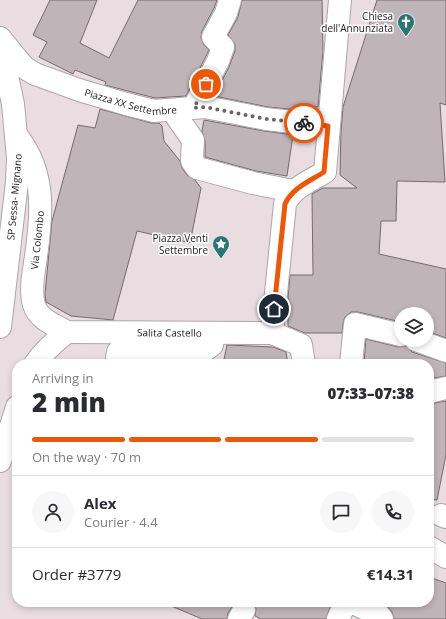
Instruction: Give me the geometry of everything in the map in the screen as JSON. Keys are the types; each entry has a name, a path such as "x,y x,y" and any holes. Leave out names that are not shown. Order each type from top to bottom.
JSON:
{"street":[{"path":"194,108 218,61 223,46 213,37 226,13 230,0"},
{"path":"303,359 301,345 272,332 285,204 287,198 293,191 324,172 335,70 340,0"},
{"name":"Piazza XX Settembre","path":"0,38 25,68 35,74 79,90 126,104 154,111 205,107 266,119 328,126"},
{"name":"SP Sessa- Mignano","path":"0,43 14,104 18,158 17,182 0,327"},
{"path":"172,110 193,140 192,161 197,168 253,183 293,191"},
{"name":"Via Colombo","path":"17,136 25,146 33,163 41,196 40,223 32,293 34,305 39,314 46,321 67,332"},
{"path":"352,359 355,324 394,333"},
{"path":"39,359 52,343 67,332"},
{"name":"Salita Castello","path":"67,332 272,332"},
{"path":"118,359 117,356 118,352 123,349 205,350 212,345 214,333"},
{"path":"434,347 446,351"},
{"path":"434,391 446,388"},
{"path":"0,461 12,423"},
{"path":"434,550 446,557"},
{"path":"338,619 344,607"},
{"path":"361,607 379,615 382,619"}],"building":[{"path":"50,0 97,0 80,43 109,58 138,0 217,0 202,31 201,38 204,45 209,50 186,96 155,98 105,85 106,82 75,70 73,74 39,57 47,42 33,35"},
{"path":"242,0 322,0 323,51 318,107 310,106 310,111 268,107 214,96 229,67 235,51 235,44 228,35 238,17"},
{"path":"377,0 446,0 446,105 440,103 445,182 397,181 396,221 381,221 379,254 446,269 446,338 434,334 434,307 394,307 394,320 358,312 351,312 345,317 342,333 305,333 288,326 290,275 313,275 312,194 323,188 357,188 340,175 343,107"},
{"path":"100,109 151,123 159,123 162,126 164,141 180,161 182,168 187,175 195,180 201,188 190,243 137,231 113,320 71,316 46,302 45,294 52,221 78,125 95,128"},
{"path":"204,120 293,135 287,176 256,171 205,157 205,141 202,131"},
{"path":"366,339 394,347 407,347 412,352 434,359 364,359"},
{"path":"227,345 273,347 286,352 287,359 224,359"},
{"path":"434,359 446,363 446,376 434,378"},
{"path":"446,401 446,455 437,500 434,500 434,403"},
{"path":"434,579 446,583 446,619 394,619 388,607 434,607"},
{"path":"174,607 232,607 228,613 227,619 202,619"},
{"path":"255,607 330,607 326,619 261,619 255,616"}],"way so far":[{"path":"206,84 194,108 205,107 241,115 304,123"}],"place":[{"name":"Chiesa dell'Annunziata","path":"406,37"},
{"name":"Piazza Venti Settembre","path":"221,259"}],"route":[{"path":"274,309 279,254 287,198 293,191 324,172 328,126 304,123"}]}
